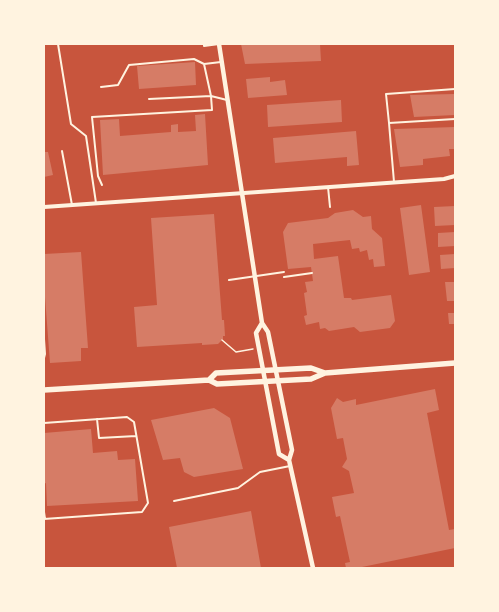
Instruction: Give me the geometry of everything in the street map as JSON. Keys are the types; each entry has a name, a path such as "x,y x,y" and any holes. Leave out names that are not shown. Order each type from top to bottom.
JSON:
{"main road":[{"path":"44,390 209,380 217,384 266,382 311,379 325,373 455,363"},
{"path":"209,380 216,373 263,370 311,368 325,373"}],"street":[{"path":"219,44 262,323 268,332 292,450 289,460 290,466 313,568"},
{"path":"44,207 444,179 455,176"},
{"path":"262,323 256,333 279,454 289,460"}],"lane":[{"path":"58,44 71,124 86,136 96,203"},
{"path":"204,44 204,46 219,44"},
{"path":"101,87 118,85 129,65 194,60 204,64 222,62"},
{"path":"102,185 98,176 92,117 212,110 211,96 204,64"},
{"path":"394,182 386,94 455,89"},
{"path":"149,99 211,96 228,100"},
{"path":"389,123 455,119"},
{"path":"62,151 72,205"},
{"path":"328,187 330,207"},
{"path":"229,280 284,272"},
{"path":"284,277 312,274"},
{"path":"44,339 44,358"},
{"path":"44,423 127,417 134,422 148,503 142,512 44,519 44,512"},
{"path":"98,419 99,438 136,436"},
{"path":"174,501 238,488 260,472 290,466"}],"path":[{"path":"222,340 236,352 259,347"}],"building":[{"path":"241,44 320,44 321,61 245,64"},
{"path":"195,62 196,85 139,89 137,66"},
{"path":"270,77 270,82 285,80 287,95 248,98 246,79"},
{"path":"455,94 455,115 414,117 410,95"},
{"path":"341,100 342,122 268,127 267,105"},
{"path":"205,114 208,165 103,175 100,120 119,119 120,136 171,132 171,125 178,124 178,132 196,131 195,115"},
{"path":"455,127 455,149 449,149 450,156 423,159 423,165 400,167 394,129"},
{"path":"356,131 359,165 347,166 347,157 275,163 273,138"},
{"path":"44,152 48,152 53,175 44,177"},
{"path":"421,205 430,272 409,275 400,208"},
{"path":"455,206 455,225 435,226 434,207"},
{"path":"353,210 363,217 371,216 372,229 382,238 385,266 374,267 373,259 369,260 367,250 360,252 359,248 352,249 350,240 313,244 314,259 338,256 344,298 351,298 352,300 391,295 395,321 390,328 360,332 354,327 329,331 325,328 320,329 319,322 306,325 304,316 307,315 304,293 307,292 305,282 313,281 311,267 288,269 283,232 288,223 328,218 335,213"},
{"path":"214,214 222,320 224,320 225,336 223,336 223,339 218,344 202,345 202,343 137,347 134,307 157,305 151,218"},
{"path":"455,232 455,246 438,247 438,233"},
{"path":"81,252 88,348 81,348 81,361 50,363 44,284 44,254"},
{"path":"455,254 455,268 441,269 440,255"},
{"path":"445,282 455,282 455,301 447,301"},
{"path":"448,313 455,313 455,324 449,324"},
{"path":"435,389 439,410 427,413 449,530 455,529 455,548 362,568 346,568 345,563 350,562 340,516 336,517 332,497 354,493 349,471 342,467 347,459 343,438 337,439 331,408 337,398 343,402 356,399 356,405"},
{"path":"214,408 230,418 243,469 194,477 184,472 180,458 163,460 151,420"},
{"path":"91,429 93,453 117,451 118,460 135,459 138,501 47,506 46,483 44,484 44,433"},
{"path":"251,511 261,568 177,568 169,527"}]}
